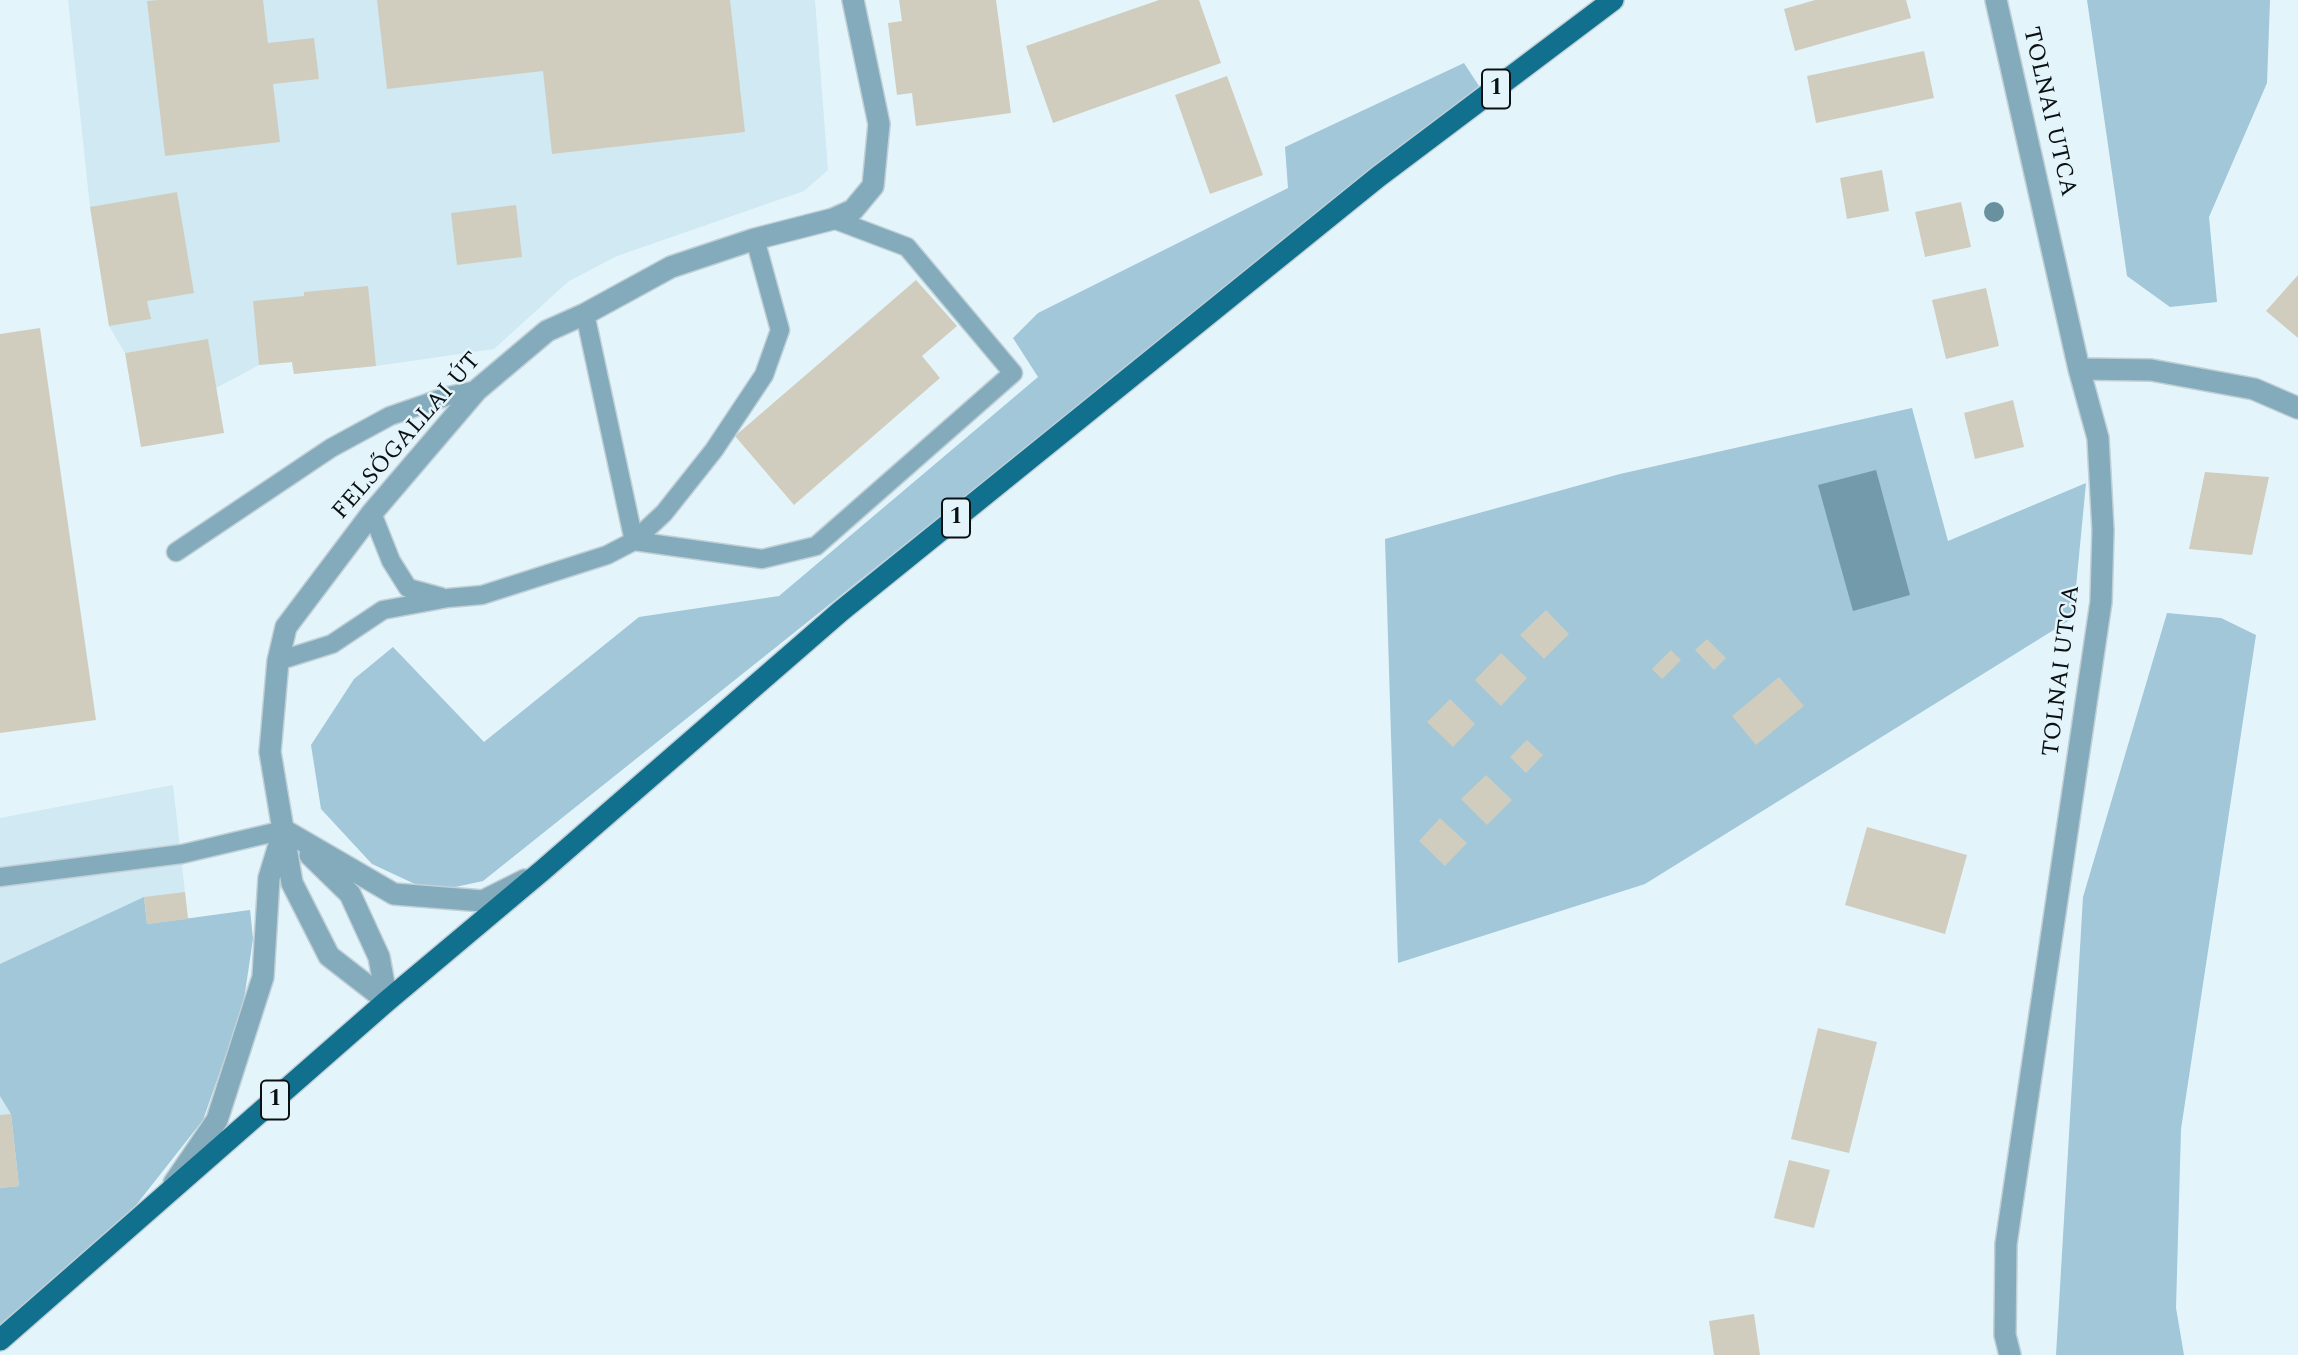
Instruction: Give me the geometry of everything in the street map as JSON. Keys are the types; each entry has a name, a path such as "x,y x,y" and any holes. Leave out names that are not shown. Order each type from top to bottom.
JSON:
{"main road":[{"name":"1","path":"0,1340 387,1001 543,870 841,611 1378,177 1613,0"}],"street":[{"name":"FELSŐGALLAI ÚT","path":"387,1001 329,956 292,883 270,752 278,661 286,627 372,513 477,390 547,331 585,314 671,267 755,239 833,219 853,209 873,186 879,124 853,0"},
{"name":"TOLNAI UTCA","path":"1996,0 2079,369 2098,438 2104,530 2101,602 2006,1244 2005,1335 2010,1355"},
{"path":"2079,369 2163,373 2254,389 2298,408"},
{"path":"284,830 394,894 483,901 543,870"},
{"path":"284,830 350,894 379,957 387,1001"},
{"path":"163,1199 217,1120 263,977 269,878 284,830"}],"lane":[{"path":"634,541 762,559 816,546 1013,373 907,247 833,219"},
{"path":"278,661 332,644 383,610 448,598 482,595 607,555 634,541 664,513 714,450 764,375 780,330 755,239"},
{"path":"585,314 634,541"},
{"path":"176,552 331,448 390,416 448,396 477,390"},
{"path":"372,513 391,561 408,588 448,598"},
{"path":"0,877 182,854 284,830"}],"shaded area":[{"path":"68,0 815,0 828,170 804,191 617,256 569,281 494,349 376,366 294,374 292,362 259,365 216,388 208,340 125,353 109,326 90,207"},
{"path":"2087,0 2270,0 2267,83 2209,217 2217,302 2170,307 2127,276"},
{"path":"1464,63 1479,86 483,881 432,892 372,864 321,809 311,745 354,679 393,647 484,742 639,617 779,596 1038,377 1013,338 1038,313 1288,188 1285,147"},
{"path":"1912,408 1948,541 2086,483 2073,618 1645,884 1398,963 1385,539 1620,474"},
{"path":"1876,470 1910,595 1853,611 1818,485"},
{"path":"2167,613 2221,618 2256,635 2181,1129 2176,1308 2184,1355 2056,1355 2083,897"},
{"path":"173,785 188,919 250,910 253,939 0,1273 0,818"},
{"path":"144,897 147,924 250,910 253,939 243,1006 203,1120 133,1209 0,1327 0,1188 19,1186 11,1114 0,1096 0,964"}],"building":[{"path":"263,0 268,43 314,38 319,79 273,84 280,142 165,156 147,1"},
{"path":"377,0 730,0 745,132 552,154 543,71 387,89"},
{"path":"899,0 996,0 1011,113 916,126 912,93 897,95 888,23 902,21"},
{"path":"1159,0 1199,0 1221,63 1053,123 1026,46"},
{"path":"1815,0 1906,0 1911,18 1795,51 1784,9"},
{"path":"1924,51 1934,98 1816,123 1807,76"},
{"path":"1227,76 1263,175 1210,194 1175,95"},
{"path":"1882,170 1889,211 1847,219 1840,178"},
{"path":"177,192 194,293 147,301 151,319 109,326 90,207"},
{"path":"1961,202 1971,247 1925,257 1915,212"},
{"path":"516,205 522,257 457,265 451,213"},
{"path":"2298,275 2298,338 2266,311"},
{"path":"916,280 957,326 922,356 940,378 794,505 735,436"},
{"path":"368,286 376,366 294,374 292,362 259,365 253,301 304,296 304,292"},
{"path":"1986,288 1999,346 1946,359 1932,300"},
{"path":"40,328 96,720 0,733 0,334"},
{"path":"208,339 224,433 141,447 125,353"},
{"path":"2013,400 2024,447 1975,459 1964,413"},
{"path":"2205,472 2269,477 2252,555 2189,549"},
{"path":"1546,610 1569,634 1544,659 1520,635"},
{"path":"1707,639 1726,658 1714,670 1695,650"},
{"path":"1671,650 1681,660 1662,679 1652,669"},
{"path":"1501,653 1527,678 1501,706 1475,680"},
{"path":"1779,677 1804,706 1756,745 1732,716"},
{"path":"1450,699 1475,724 1453,747 1427,722"},
{"path":"1527,740 1543,755 1526,773 1510,757"},
{"path":"1486,775 1512,800 1487,825 1461,799"},
{"path":"1440,818 1467,843 1445,866 1419,841"},
{"path":"1867,827 1967,855 1945,934 1845,905"},
{"path":"185,892 188,919 147,924 144,897"},
{"path":"1818,1028 1877,1042 1849,1153 1791,1139"},
{"path":"11,1114 19,1186 0,1188 0,1115"},
{"path":"1789,1160 1830,1170 1814,1228 1774,1218"},
{"path":"1754,1314 1760,1355 1714,1355 1709,1321"}]}
